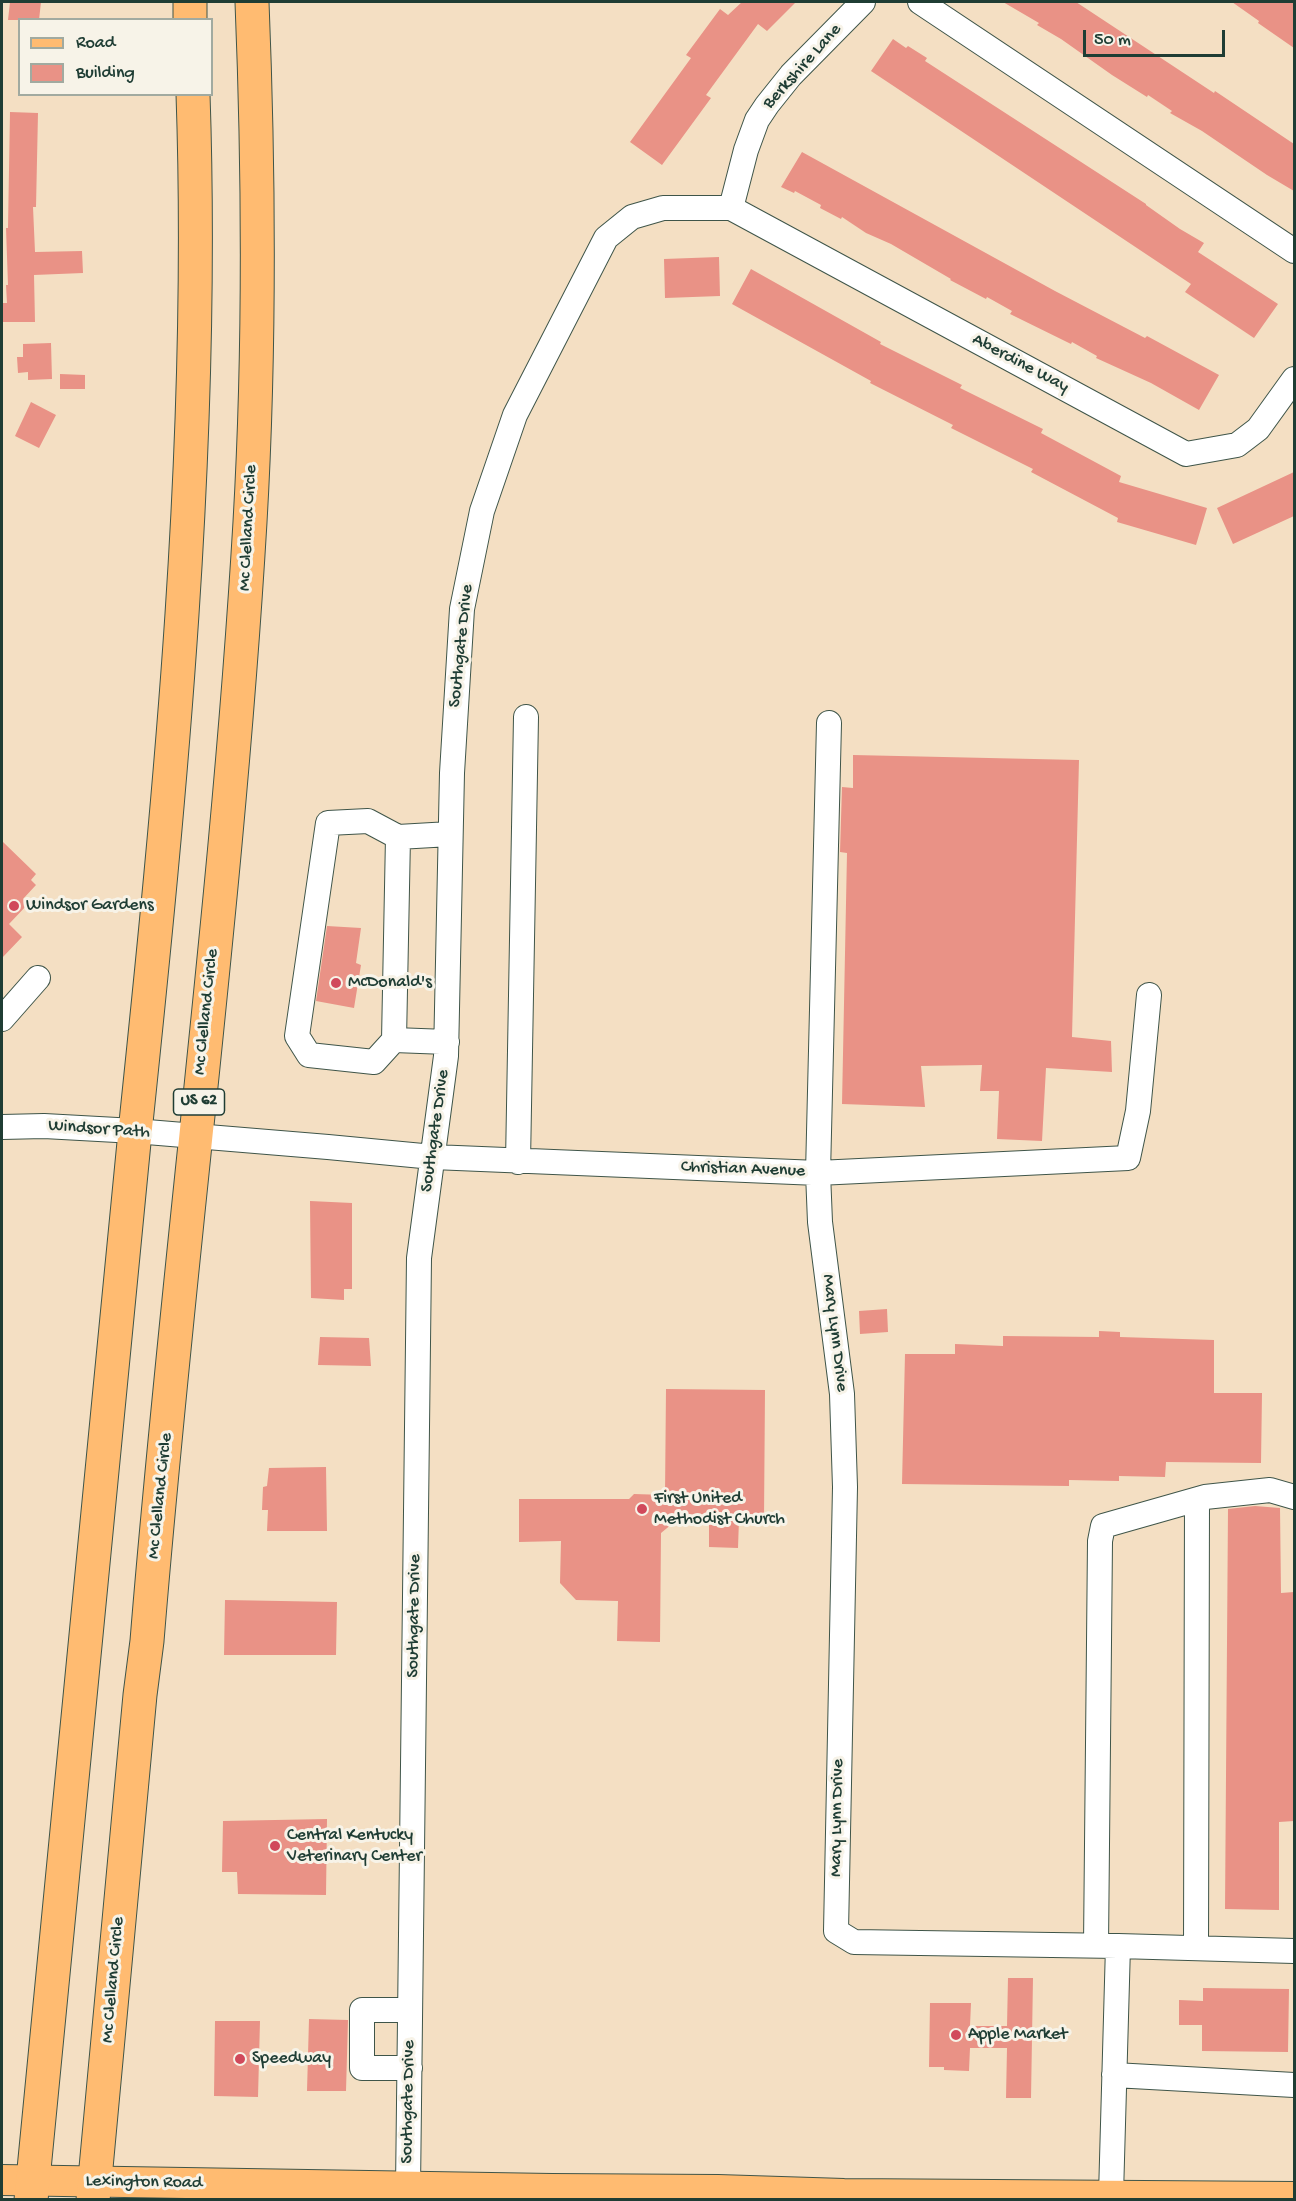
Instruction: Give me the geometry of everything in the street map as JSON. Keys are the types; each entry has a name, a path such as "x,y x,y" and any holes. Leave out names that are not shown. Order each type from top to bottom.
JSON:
{"highway":[{"path":"190,2 190,18"},
{"name":"Mc Clelland Circle","path":"94,2191 230,777 250,519 257,324 258,211 252,2"},
{"path":"22,2187 135,1131 177,687 194,411 196,308 193,96"}],"main road":[{"name":"Lexington Road","path":"22,2187 94,2191 408,2187 647,2195 1111,2195 1294,2198"}],"street":[{"name":"Berkshire Lane","path":"730,208 757,120 791,75 863,2"},
{"path":"920,2 1292,247 1294,251"},
{"name":"Southgate Drive","path":"408,2187 419,1258 447,1056 452,773 462,609 482,511 514,415 606,238 632,217 663,208 730,208"},
{"name":"Aberdine Way","path":"730,208 1186,453 1237,445 1258,429 1294,379"},
{"path":"518,1162 526,717"},
{"path":"818,1173 829,723"},
{"path":"398,837 394,1040 374,1062 309,1055 297,1036 328,822 368,821 398,837 450,834"},
{"path":"2,1019 38,978"},
{"name":"Christian Avenue","path":"195,1137 433,1158 818,1173 1128,1158 1138,1111 1149,995"},
{"path":"394,1040 447,1042"},
{"name":"Windsor Path","path":"2,1126 135,1131 195,1137"},
{"name":"Mary Lynn Drive","path":"818,1173 820,1222 842,1394 845,1487 836,1931 854,1942 1107,1946"},
{"path":"1111,2195 1114,2075 1107,1946 1100,1541 1103,1526 1197,1500 1270,1490 1294,1497"},
{"path":"1196,1948 1197,1500"},
{"path":"1107,1946 1294,1951"},
{"path":"410,2010 362,2010 362,2068 410,2068"},
{"path":"1114,2075 1294,2085"}],"building":[{"path":"10,2 41,2 39,18 8,20"},
{"path":"742,2 796,2 767,31 758,24 706,95 711,98 662,165 630,142 691,58 686,55 720,9 728,15"},
{"path":"1003,2 1076,2 1214,93 1215,91 1294,144 1294,191 1202,131 1170,113 1172,111 1112,75 1037,25 1039,23"},
{"path":"1232,2 1294,2 1294,48 1258,23 1259,21"},
{"path":"893,39 927,58 925,61 1204,243 1198,252 1278,304 1254,338 1185,292 1191,284 871,71"},
{"path":"10,112 38,113 36,207 33,207 35,252 82,251 83,273 34,275 35,322 2,322 2,303 7,303 6,285 8,285 6,228 8,228"},
{"path":"802,152 1055,291 1145,338 1147,336 1219,375 1199,410 1151,383 1096,358 1097,356 1072,342 1071,344 1010,314 1012,311 987,297 986,299 950,280 891,244 866,233 842,217 841,219 820,208 821,205 795,191 794,193 781,187"},
{"path":"719,257 720,296 665,298 664,259"},
{"path":"751,269 881,342 880,344 962,385 960,388 1043,429 1041,433 1121,476 1119,482 1207,508 1196,545 1117,522 1118,518 1031,472 1033,469 951,428 953,425 870,383 871,381 732,304"},
{"path":"51,343 52,379 28,380 28,372 18,373 17,357 23,357 23,344"},
{"path":"60,374 85,375 85,389 60,389"},
{"path":"31,402 56,415 39,448 15,436"},
{"path":"1294,472 1294,516 1233,544 1217,508"},
{"path":"853,755 1079,760 1072,1037 1111,1041 1112,1072 1046,1068 1042,1141 997,1139 999,1091 980,1091 982,1065 921,1066 925,1107 842,1104 847,853 840,852 842,787 853,788"},
{"name":"Windsor Gardens","path":"2,841 36,874 31,880 36,885 23,899 28,904 9,924 22,937 2,958"},
{"name":"McDonald's","path":"327,926 361,928 356,963 361,965 354,1008 316,1001"},
{"path":"310,1201 352,1203 352,1289 344,1289 344,1300 311,1298"},
{"path":"887,1309 888,1332 860,1334 859,1311"},
{"path":"1099,1331 1120,1332 1120,1337 1214,1340 1214,1393 1262,1393 1261,1463 1166,1462 1165,1477 1119,1476 1119,1481 1069,1480 1069,1486 902,1484 905,1354 955,1354 955,1344 1003,1346 1003,1336 1099,1337"},
{"path":"320,1337 369,1338 371,1366 318,1365"},
{"name":"First United Methodist Church","path":"666,1389 765,1390 764,1518 739,1519 738,1548 709,1547 709,1518 678,1519 661,1533 660,1642 617,1641 618,1601 576,1600 560,1583 561,1541 519,1542 519,1499 629,1499 634,1494 665,1495"},
{"path":"326,1467 327,1531 267,1531 268,1510 262,1510 263,1487 267,1486 269,1468"},
{"path":"1255,1506 1280,1508 1281,1593 1294,1592 1294,1821 1279,1822 1279,1910 1225,1909 1228,1509"},
{"path":"225,1600 337,1602 336,1655 224,1655"},
{"name":"Central Kentucky Veterinary Center","path":"327,1819 326,1895 238,1894 237,1872 222,1872 223,1821"},
{"path":"1008,1978 1033,1978 1031,2098 1006,2098 1007,2048 970,2048 969,2071 929,2067 930,2003 971,2003 970,2026 1007,2026"},
{"path":"1203,1988 1289,1989 1288,2052 1202,2051 1202,2025 1179,2025 1179,2000 1203,2001"},
{"path":"309,2019 348,2020 346,2091 307,2091"},
{"path":"215,2021 260,2021 258,2097 214,2096"}],"place":[{"name":"Windsor Gardens","path":"14,906"},
{"name":"McDonald's","path":"336,983"},
{"name":"First United Methodist Church","path":"642,1509"},
{"name":"Central Kentucky Veterinary Center","path":"275,1846"},
{"name":"Apple Market","path":"956,2035"},
{"name":"Speedway","path":"240,2059"}]}
